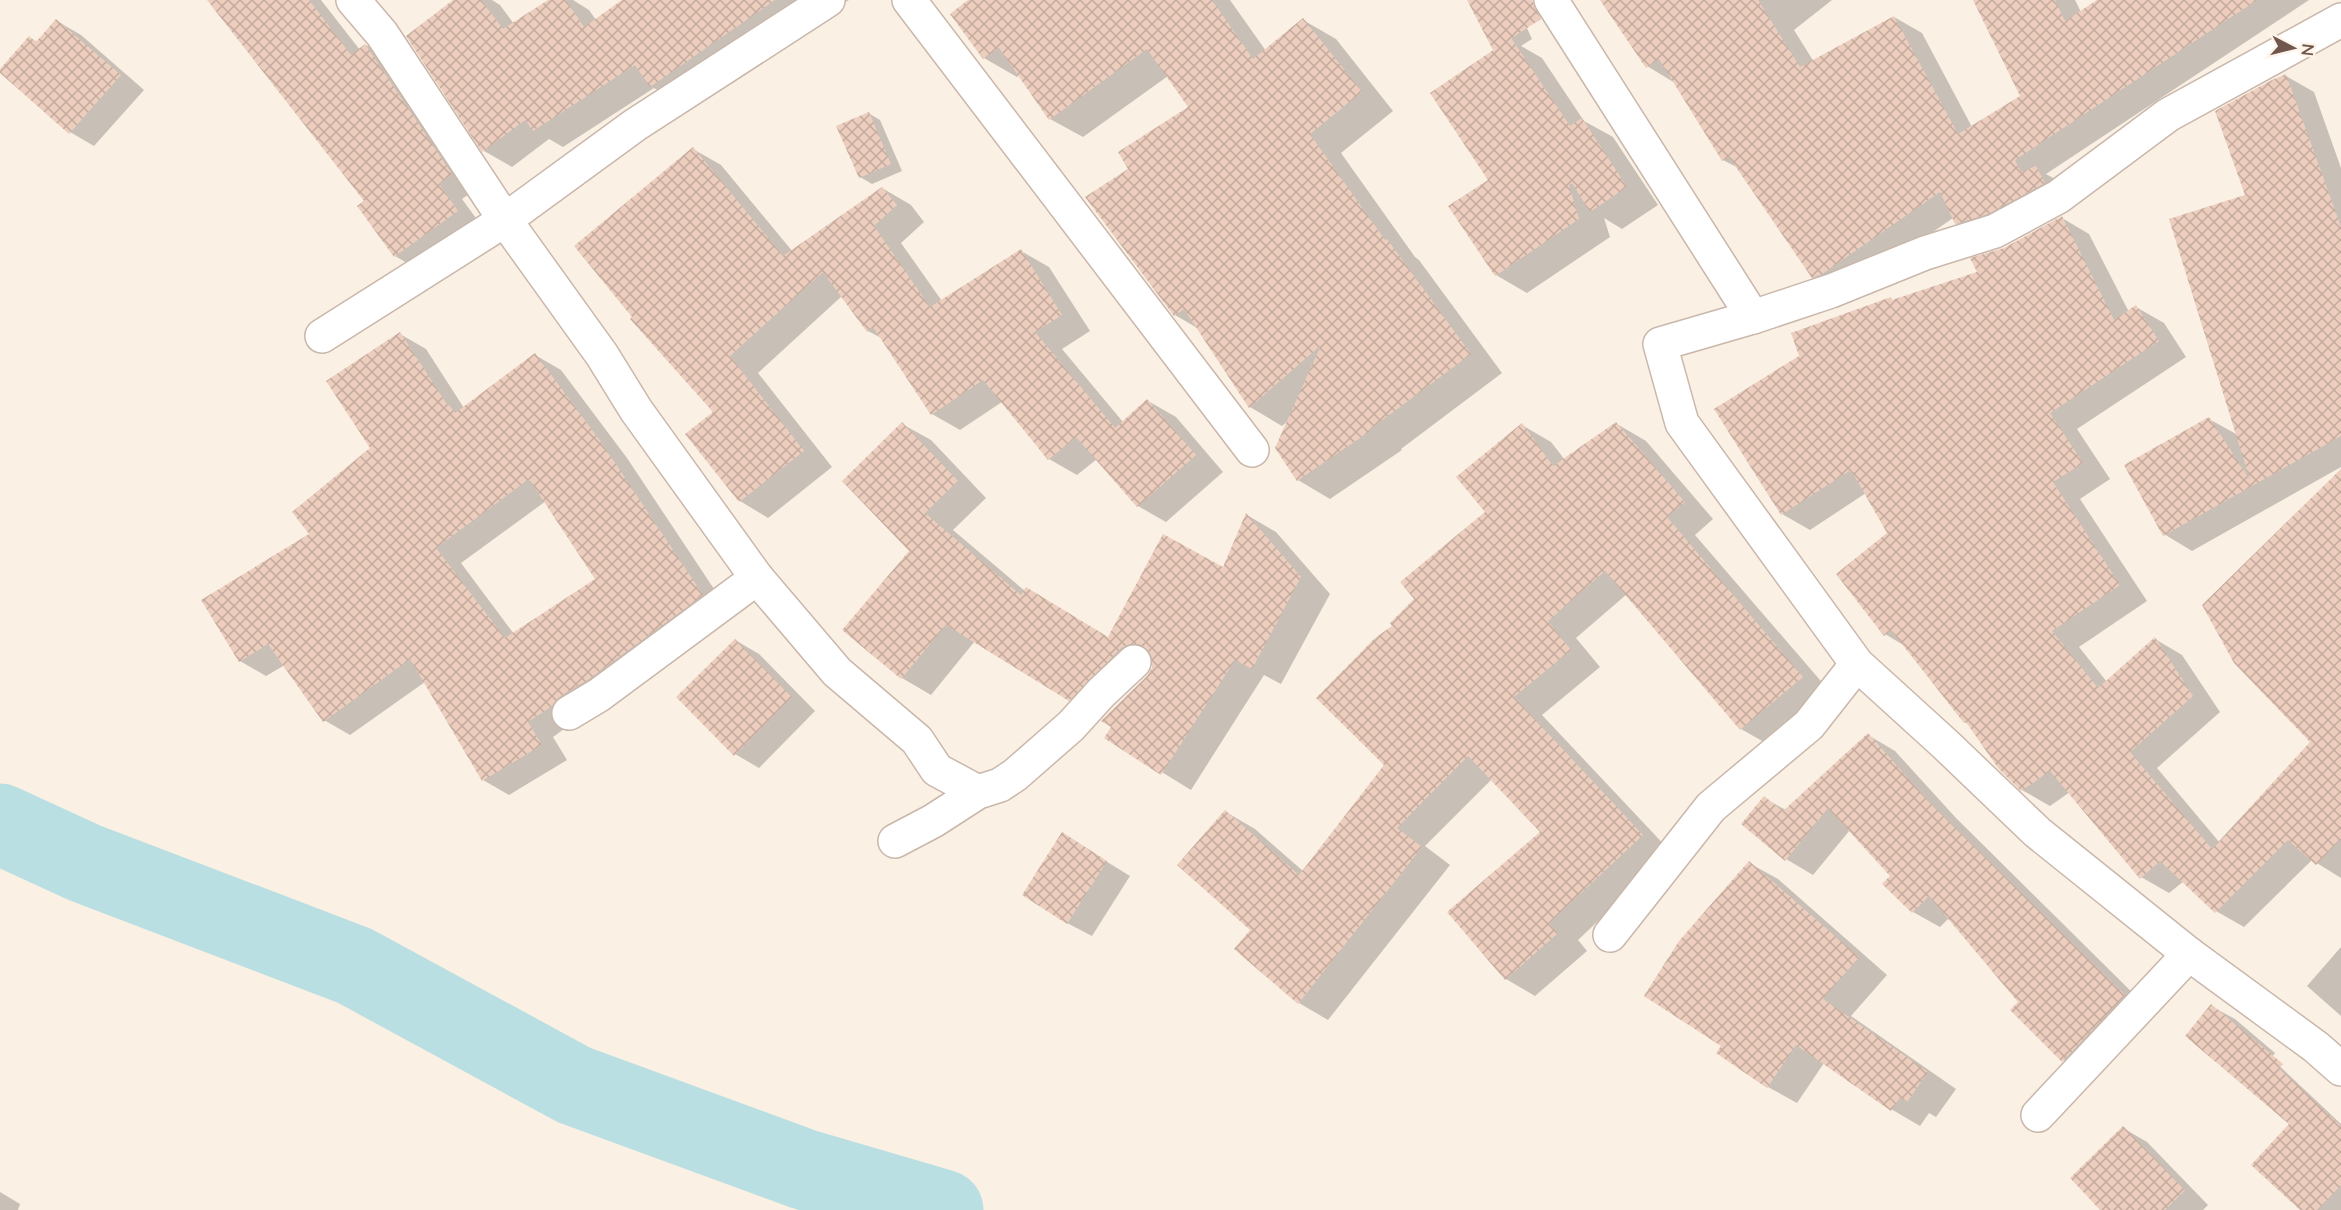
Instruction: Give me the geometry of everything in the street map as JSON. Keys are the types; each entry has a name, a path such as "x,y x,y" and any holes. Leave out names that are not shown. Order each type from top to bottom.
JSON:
{"street":[{"path":"353,0 382,34 505,220 602,355 636,410 757,578 837,672 917,740 937,770 978,792"},
{"path":"322,336 505,220 635,125 828,0"},
{"path":"909,0 1252,450"},
{"path":"1551,0 1754,317"},
{"path":"2341,20 2168,114 2058,197 1995,231 1925,253 1831,291 1754,317 1660,344 1682,423 1857,664 2037,832 2189,954 2316,1047 2341,1069"},
{"path":"568,713 599,695 757,578"},
{"path":"895,841 933,821 978,792 1000,785 1015,775 1071,726 1134,662"},
{"path":"1610,935 1711,807 1809,725 1857,664"},
{"path":"2038,1115 2189,954"}],"building":[{"path":"207,0 309,0 351,55 365,44 452,174 439,184 458,211 394,257 357,206 364,201"},
{"path":"453,0 481,0 503,29 548,0 566,0 584,27 622,0 775,0 650,87 635,65 533,131 525,120 482,152 406,36"},
{"path":"968,0 1212,0 1253,59 1303,18 1362,92 1310,134 1385,240 1387,239 1471,354 1370,431 1297,481 1275,448 1321,345 1249,408 1184,309 1174,316 1085,197 1128,169 1118,152 1188,107 1147,49 1049,120 999,48 983,59 950,14"},
{"path":"1467,0 1532,0 1541,19 1493,50"},
{"path":"1600,0 1758,0 1800,67 1894,16 1958,134 2020,96 1973,0 2055,0 2065,21 2097,0 2257,0 2015,160 2021,172 2036,166 2045,183 1988,214 1955,224 1940,192 1822,274 1812,278 1729,157 1722,161 1659,59 1646,68"},
{"path":"56,19 121,75 69,134 0,73 0,69 29,36 36,42"},
{"path":"1511,38 1570,126 1582,118 1627,187 1590,212 1572,183 1569,185 1579,219 1495,276 1448,206 1488,180 1430,93"},
{"path":"2286,74 2341,227 2341,436 2163,536 2124,465 2209,417 2250,480 2169,219 2245,195 2215,111"},
{"path":"869,112 891,164 859,178 836,126"},
{"path":"693,147 783,256 882,187 897,205 874,226 930,307 1021,249 1062,315 1035,332 1115,428 1147,399 1196,455 1137,507 1076,437 1048,460 983,380 931,415 873,327 867,332 823,272 730,356 804,451 739,502 685,434 713,412 630,319 632,317 574,246"},
{"path":"2062,216 2114,320 2136,305 2159,341 2050,413 2083,463 2053,482 2120,585 2052,631 2098,688 2155,637 2193,696 2130,752 2212,849 2310,742 2234,663 2202,605 2341,469 2341,839 2316,865 2288,840 2215,913 2160,861 2140,879 2050,771 2021,791 1998,768 1966,722 1964,723 1891,630 1884,636 1836,574 1887,533 1851,470 1781,515 1714,409 1799,356 1791,333 1891,297 1892,300 1977,272 1970,258 2004,248"},
{"path":"400,332 448,406 455,413 535,353 601,442 703,595 589,679 559,697 552,706 528,722 542,745 482,781 410,659 323,722 268,644 239,662 201,600 309,534 292,512 370,448 326,381","holes":["529,479 595,579 505,638 436,548"]},
{"path":"902,422 958,481 925,513 1021,595 1026,587 1108,637 1163,534 1223,567 1246,513 1301,577 1252,669 1235,660 1161,775 1104,738 1111,727 1101,721 1147,676 1152,668 1152,657 1148,650 1140,644 1130,644 1121,648 1069,701 946,625 901,679 842,630 909,551 842,481"},
{"path":"1616,422 1685,502 1667,517 1803,677 1740,730 1605,571 1548,621 1571,650 1514,697 1643,835 1549,923 1558,933 1505,980 1447,912 1540,832 1468,756 1397,828 1422,847 1298,1004 1234,949 1250,930 1177,865 1225,810 1299,875 1384,765 1316,698 1375,638 1392,626 1390,623 1414,599 1400,582 1485,512 1456,477 1522,423 1553,466"},
{"path":"735,639 792,697 734,756 676,697"},
{"path":"1868,733 1928,801 2125,995 2062,1062 2010,1010 2018,1002 1929,896 1912,913 1882,884 1890,876 1828,808 1785,861 1741,824 1764,796 1783,811"},
{"path":"1062,832 1107,861 1067,924 1022,895"},
{"path":"1749,861 1859,957 1823,999 1928,1072 1907,1102 1900,1097 1891,1111 1796,1045 1767,1088 1716,1053 1721,1046 1644,996 1679,941"},
{"path":"2211,1004 2283,1064 2279,1068 2341,1126 2341,1185 2318,1210 2300,1210 2251,1165 2289,1124 2185,1036"},
{"path":"2123,1126 2185,1190 2165,1210 2100,1210 2070,1178"}],"waterway":[{"path":"0,824 85,863 355,966 574,1085 803,1169 943,1210"}]}
